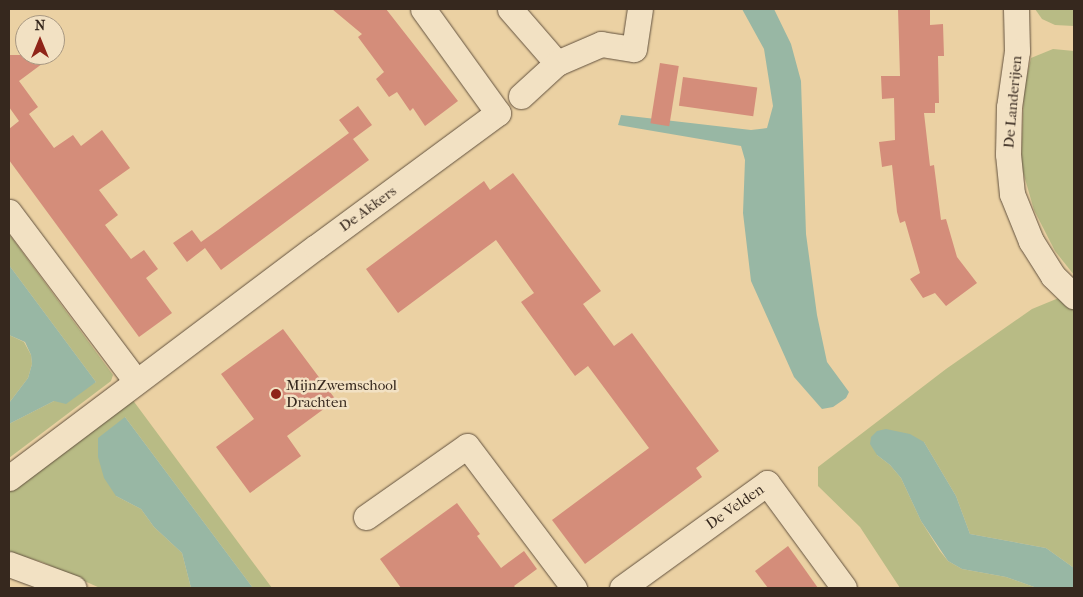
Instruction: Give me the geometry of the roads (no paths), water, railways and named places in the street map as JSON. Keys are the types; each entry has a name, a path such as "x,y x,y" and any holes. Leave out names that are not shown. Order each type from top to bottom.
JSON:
{"street":[{"name":"De Akkers","path":"9,478 136,381 498,114 423,9"},
{"path":"510,9 557,63"},
{"path":"521,96 557,63 601,44 634,49 640,9"},
{"name":"De Landerijen","path":"1016,9 1018,51 1009,107 1008,154 1012,194 1031,241 1054,276 1074,296"},
{"path":"9,212 136,381"},
{"path":"366,518 467,446 574,588"},
{"name":"De Velden","path":"622,588 767,484 844,588"},
{"path":"9,564 74,588"}],"place":[{"name":"MijnZwemschool Drachten","path":"276,394"}]}
